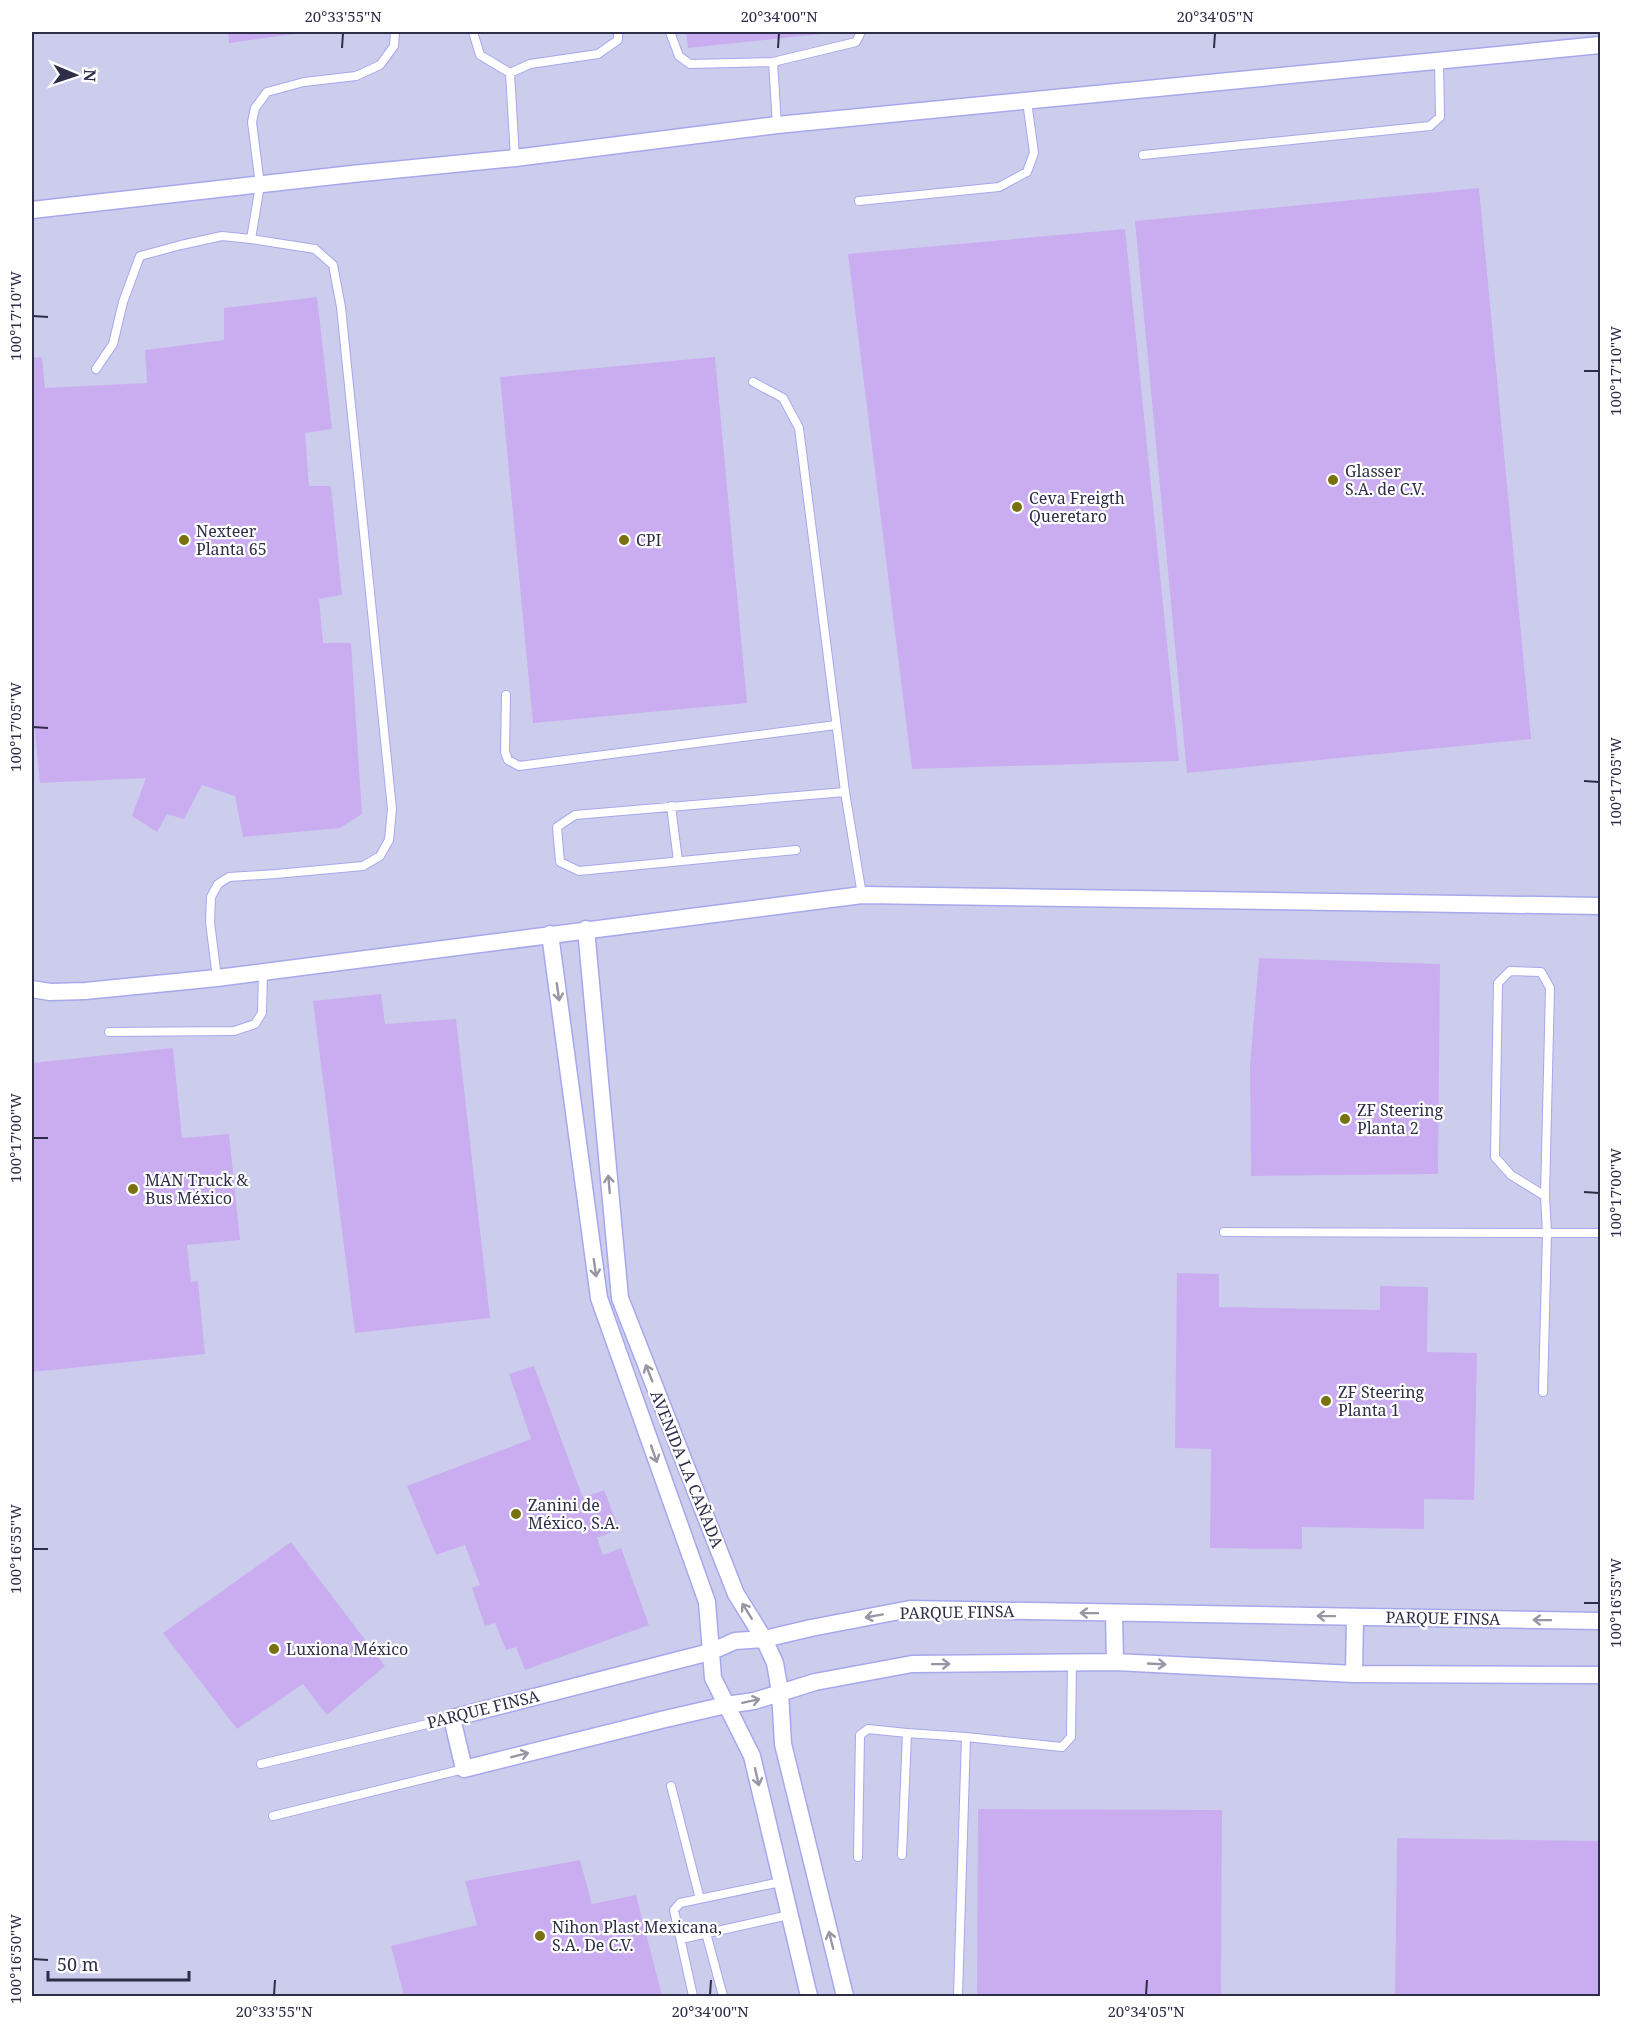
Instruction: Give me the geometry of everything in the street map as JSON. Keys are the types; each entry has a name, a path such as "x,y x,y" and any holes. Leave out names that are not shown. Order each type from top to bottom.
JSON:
{"street":[{"path":"32,210 515,158 777,125 1600,45"},
{"path":"32,989 50,992 85,991 217,978 862,895 1600,906"},
{"name":"AVENIDA LA CAÑADA","path":"586,929 620,1298 736,1594 764,1639 775,1663 780,1692 783,1744 845,1996"},
{"path":"550,934 599,1298 707,1602 713,1678 753,1756 809,1996"},
{"name":"PARQUE FINSA","path":"452,1718 710,1652 735,1641 764,1639 910,1610 1600,1621"},
{"path":"1114,1613 1115,1662"},
{"path":"1354,1674 1355,1617"},
{"path":"452,1718 464,1769 726,1705 754,1701 815,1682 912,1665 1115,1662 1354,1674 1600,1675"}],"lane":[{"path":"251,239 260,185 252,122 255,108 267,92 304,82 356,76 380,65 394,46 395,32"},
{"path":"473,32 480,55 510,73"},
{"path":"510,73 530,64 598,54 618,40 618,32"},
{"path":"670,32 679,56 690,64 773,62 856,42 861,32"},
{"path":"1143,155 1430,126 1440,117 1439,61"},
{"path":"773,62 777,125"},
{"path":"510,73 515,158"},
{"path":"859,201 999,187 1027,172 1034,153 1027,101"},
{"path":"96,369 113,344 123,302 140,256 182,244 222,237 315,249 333,265 341,307 393,809 388,840 380,856 363,866 229,877 218,884 211,897 210,922 217,978"},
{"path":"753,382 783,398 799,428 845,792 862,895"},
{"path":"506,695 505,752 508,760 519,766 836,724"},
{"path":"796,850 579,871 560,862 557,827 575,815 845,792"},
{"path":"671,806 678,861"},
{"path":"1544,1392 1545,1196 1550,988 1541,972 1510,971 1498,983 1495,1157 1511,1175 1545,1196"},
{"path":"109,1032 234,1031 255,1024 262,1012 263,972"},
{"path":"1224,1232 1600,1233"},
{"path":"858,1857 860,1735 868,1729 1062,1747 1071,1737 1072,1662"},
{"name":"PARQUE FINSA","path":"261,1764 452,1718"},
{"path":"902,1855 907,1733"},
{"path":"958,1996 966,1737"},
{"path":"273,1816 464,1769"},
{"path":"671,1786 700,1899"},
{"path":"693,1996 674,1911 680,1903 781,1882"},
{"path":"681,1939 789,1915"},
{"path":"706,1933 723,1996"}],"shaded area":[{"path":"32,32 1600,32 1600,1996 32,1996"}],"building":[{"path":"228,32 302,32 302,33 229,43"},
{"path":"686,32 831,32 831,33 688,48"},
{"name":"Glasser S.A. de C.V.","path":"1479,188 1531,739 1187,773 1135,221"},
{"name":"Ceva Freigth Queretaro","path":"1125,229 1179,761 912,769 848,254"},
{"name":"Nexteer Planta 65","path":"317,297 332,429 305,433 309,486 331,486 342,595 319,599 323,643 351,643 362,814 340,828 243,837 235,796 202,785 184,819 167,814 157,832 132,816 146,778 40,783 32,700 32,358 42,357 45,388 147,383 145,350 224,340 224,308"},
{"name":"CPI","path":"715,357 747,703 533,723 500,377"},
{"name":"ZF Steering Planta 2","path":"1259,958 1440,964 1438,1174 1251,1176 1250,1065"},
{"path":"381,994 385,1024 456,1019 490,1318 355,1333 313,1001"},
{"name":"MAN Truck & Bus México","path":"173,1048 182,1138 229,1134 240,1240 187,1245 191,1282 198,1281 205,1354 32,1372 32,1063"},
{"name":"ZF Steering Planta 1","path":"1177,1273 1219,1274 1219,1307 1380,1310 1380,1286 1428,1287 1427,1352 1477,1353 1474,1500 1424,1499 1424,1529 1302,1527 1302,1549 1210,1548 1211,1449 1175,1448"},
{"name":"Zanini de México, S.A.","path":"534,1366 583,1498 604,1490 619,1529 597,1538 603,1555 621,1548 649,1625 525,1670 516,1647 506,1650 495,1623 485,1626 472,1588 480,1585 465,1545 436,1555 407,1486 531,1439 509,1374"},
{"name":"Luxiona México","path":"291,1542 385,1666 327,1715 303,1684 237,1729 163,1633"},
{"path":"978,1809 1222,1810 1221,1996 977,1996"},
{"path":"1397,1838 1600,1841 1600,1996 1395,1996"},
{"name":"Nihon Plast Mexicana, S.A. De C.V.","path":"580,1860 592,1904 636,1895 662,1996 404,1996 391,1946 477,1925 465,1881"}],"place":[{"name":"Glasser S.A. de C.V.","path":"1333,480"},
{"name":"Ceva Freigth Queretaro","path":"1017,507"},
{"name":"Nexteer Planta 65","path":"184,540"},
{"name":"CPI","path":"624,540"},
{"name":"ZF Steering Planta 2","path":"1345,1119"},
{"name":"MAN Truck & Bus México","path":"133,1189"},
{"name":"ZF Steering Planta 1","path":"1326,1401"},
{"name":"Zanini de México, S.A.","path":"516,1514"},
{"name":"Luxiona México","path":"274,1649"},
{"name":"Nihon Plast Mexicana, S.A. De C.V.","path":"540,1936"}]}
